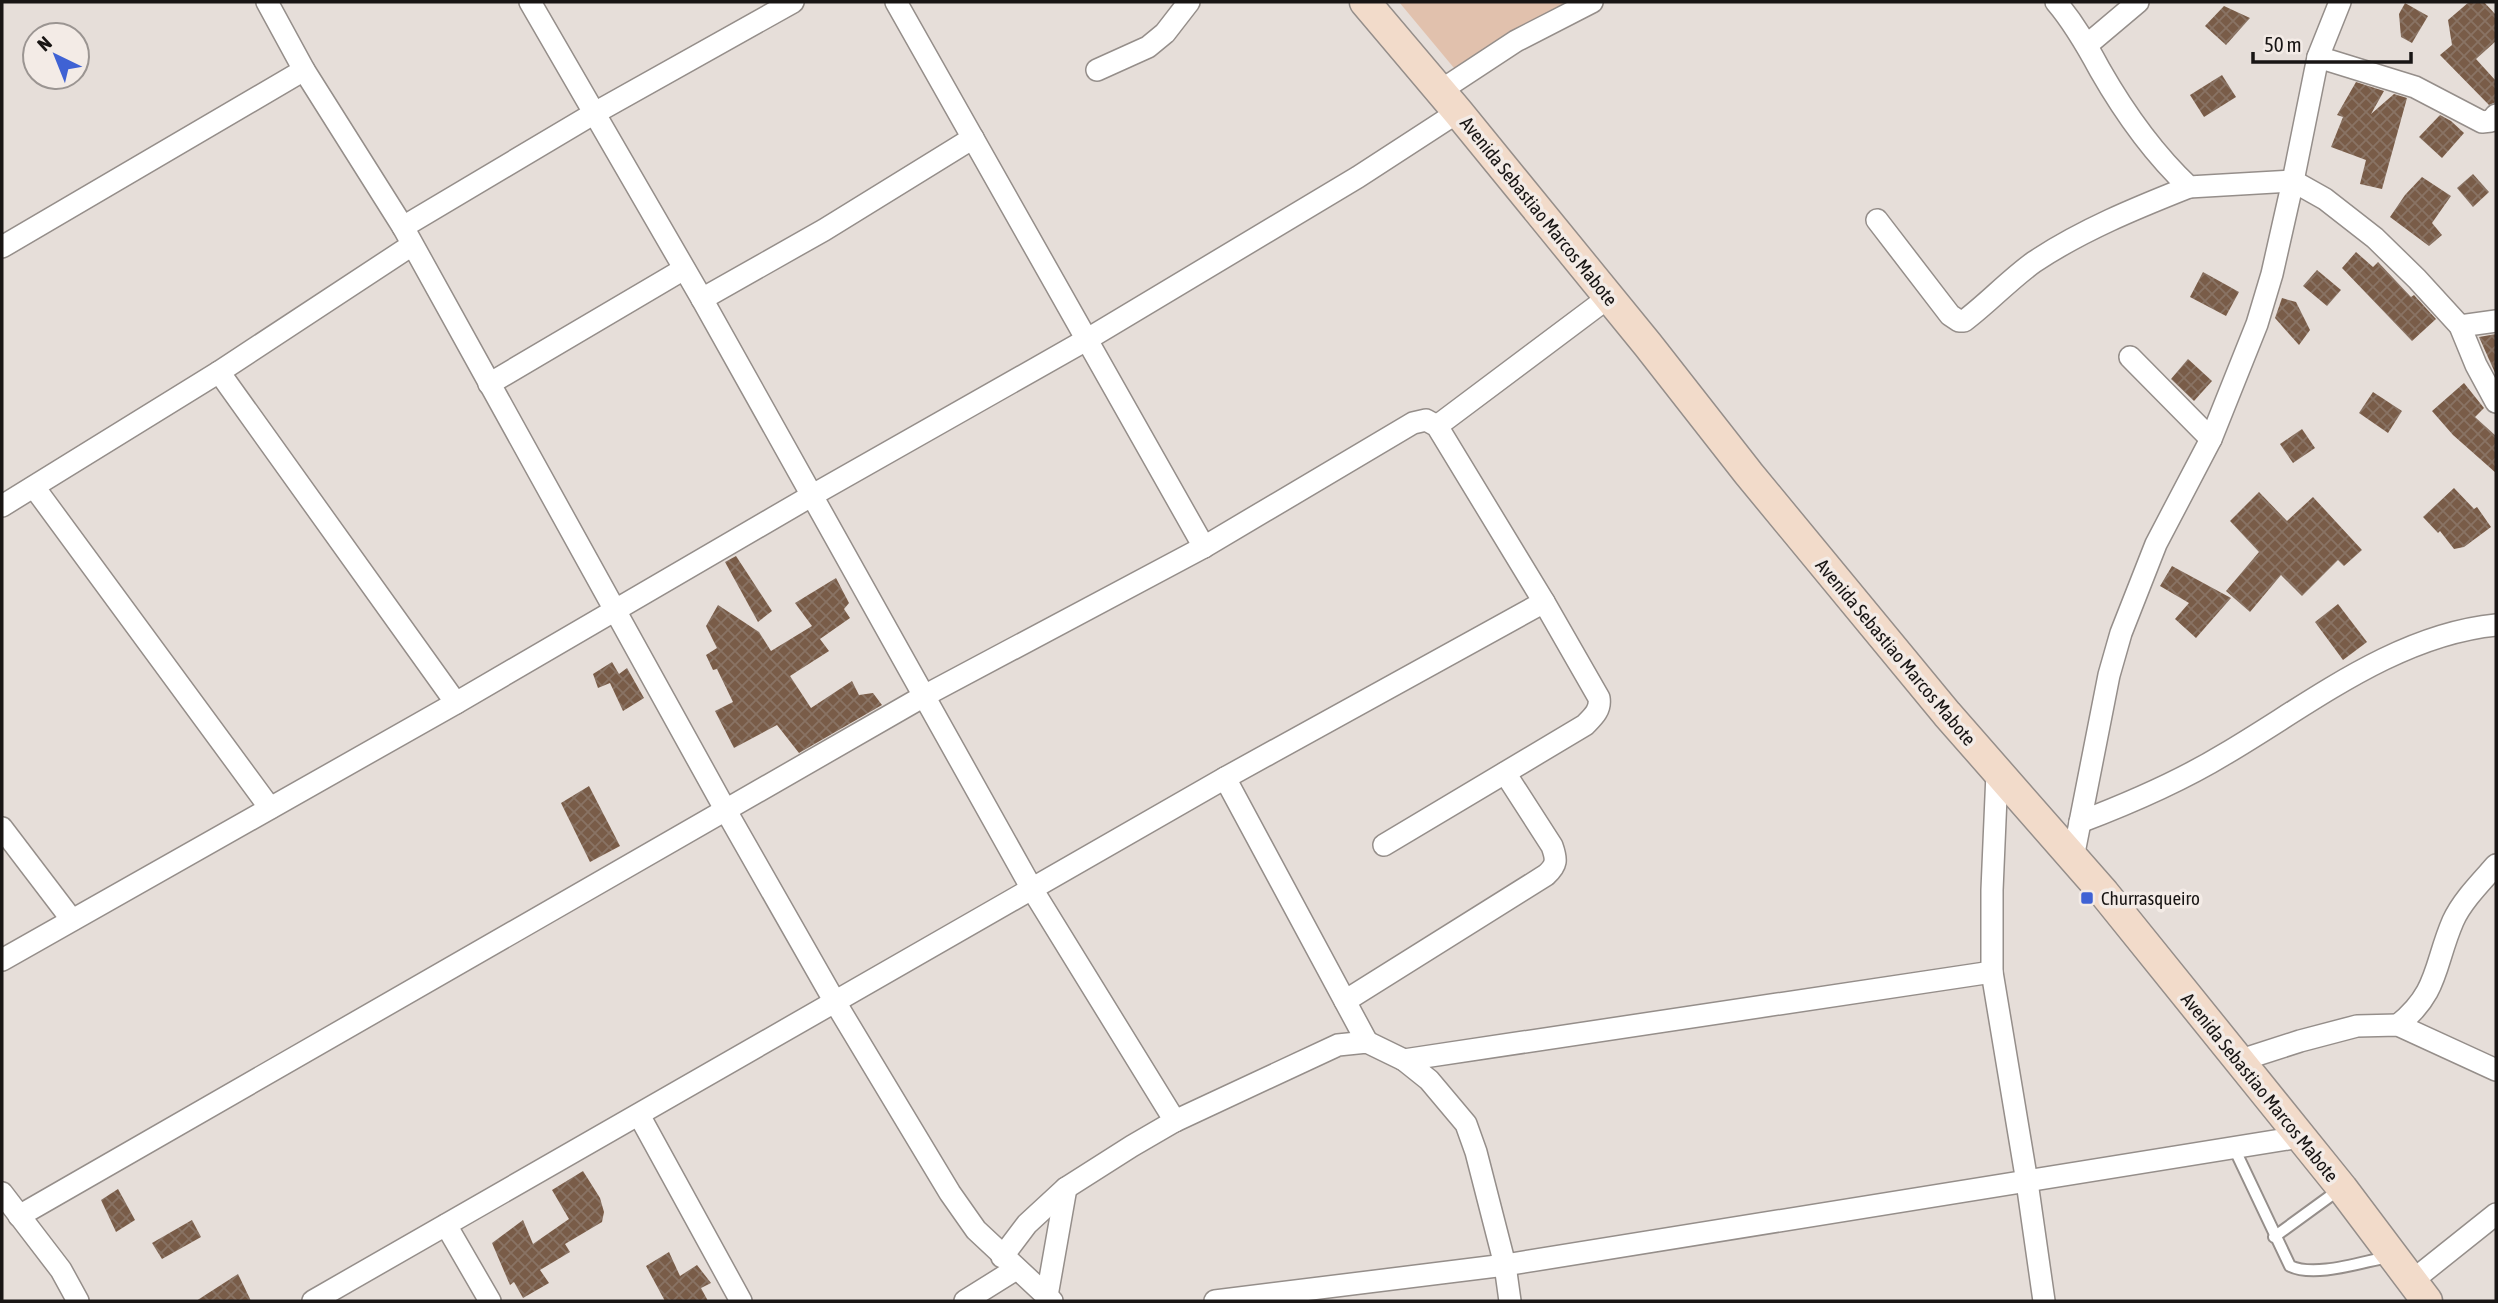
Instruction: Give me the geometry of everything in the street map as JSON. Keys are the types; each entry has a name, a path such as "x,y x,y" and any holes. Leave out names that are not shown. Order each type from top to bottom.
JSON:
{"main road":[{"name":"Avenida Sebastiao Marcos Mabote","path":"1365,2 1609,298 1749,474 1997,773 2104,893 2342,1188 2420,1291"}],"street":[{"path":"267,2 304,70 407,236 725,809 835,1002 950,1193 976,1230 1050,1299"},
{"path":"530,2 702,299 1032,889 1175,1121"},
{"path":"2,506 219,373 407,236 593,114 793,2"},
{"path":"896,2 1204,547"},
{"path":"1097,70 1148,47 1165,33 1189,2"},
{"path":"2,960 456,703 811,496 1086,340 1358,177 1449,102 1516,41 1592,2"},
{"path":"2056,2 2087,45 2122,106 2168,167 2189,187"},
{"path":"2087,45 2138,2"},
{"path":"2073,858 2109,675 2120,633 2156,544 2211,439 2257,324 2293,181 2318,57 2340,2"},
{"path":"2318,57 2415,87 2482,122 2491,121 2496,116"},
{"path":"2,247 304,70"},
{"path":"702,299 824,230 973,138"},
{"path":"1877,220 1950,315 1964,321 2013,278 2069,241 2189,187 2293,181 2325,199 2375,238 2417,279 2460,326 2476,365 2496,402"},
{"path":"489,384 684,269"},
{"path":"1437,426 1609,298"},
{"path":"2460,326 2496,321"},
{"path":"2130,357 2211,439"},
{"path":"219,373 456,703"},
{"path":"19,1216 725,809 925,696 1204,547 1413,423 1426,420 1437,426 1544,601 1593,685 1600,705 1585,725 1384,845"},
{"path":"34,486 270,807"},
{"path":"313,1301 1225,778 1544,601"},
{"path":"2080,821 2134,802 2222,756 2357,673 2446,633 2496,625"},
{"path":"1345,1001 1546,875 1555,866 1556,858 1552,846 1505,773"},
{"path":"1997,773 1992,972 2044,1301"},
{"path":"1225,778 1367,1042"},
{"path":"2,828 72,920"},
{"path":"2399,1025 2417,1010 2429,991 2454,919 2496,865"},
{"path":"1404,1060 1992,972"},
{"path":"2238,1061 2357,1026 2399,1025 2496,1070"},
{"path":"965,1301 1009,1263 1027,1224 1066,1188 1175,1121 1338,1045 1367,1042 1404,1060 1429,1080 1447,1098 1466,1124 1476,1152 1505,1265 1510,1301"},
{"path":"639,1115 741,1301"},
{"path":"1214,1301 1505,1265 2300,1137"},
{"path":"1050,1299 1066,1188"},
{"path":"2,1193 61,1270 78,1301"},
{"path":"2420,1291 2496,1214"},
{"path":"446,1225 490,1301"}],"lane":[{"path":"2234,1148 2290,1266 2301,1271 2318,1271 2394,1255"},
{"path":"2274,1237 2342,1188"}],"shaded area":[{"path":"1399,2 1580,2 1459,74"}],"building":[{"path":"2469,2 2484,2 2496,15 2496,41 2476,59 2496,81 2496,102 2489,105 2440,55 2452,45 2448,20"},
{"path":"2405,3 2428,16 2412,43 2401,37 2399,14"},
{"path":"2224,6 2250,18 2226,45 2205,26"},
{"path":"2222,75 2236,97 2204,117 2190,95"},
{"path":"2356,82 2384,91 2371,114 2394,94 2407,98 2382,189 2360,184 2366,160 2331,147 2343,117 2337,115"},
{"path":"2440,115 2464,133 2442,158 2419,137"},
{"path":"2473,174 2489,192 2473,207 2457,188"},
{"path":"2422,177 2451,196 2432,223 2442,235 2429,246 2390,217"},
{"path":"2356,252 2373,267 2378,262 2436,319 2412,341 2342,268"},
{"path":"2317,270 2341,290 2327,306 2303,286"},
{"path":"2203,272 2239,292 2226,316 2190,297"},
{"path":"2282,298 2296,302 2310,330 2299,345 2275,318"},
{"path":"2496,334 2496,375 2479,337"},
{"path":"2188,359 2212,381 2194,401 2171,379"},
{"path":"2464,383 2484,408 2475,417 2496,436 2496,473 2453,435 2432,411"},
{"path":"2373,392 2402,411 2388,433 2359,413"},
{"path":"2302,429 2315,448 2293,463 2280,444"},
{"path":"2454,488 2474,509 2477,507 2491,527 2464,547 2454,549 2440,531 2438,533 2423,517"},
{"path":"2259,492 2287,521 2313,497 2362,550 2344,566 2338,560 2302,596 2281,575 2250,612 2226,591 2259,552 2230,521"},
{"path":"736,556 772,611 758,622 725,562"},
{"path":"2172,566 2231,598 2196,638 2175,619 2189,603 2160,586"},
{"path":"836,578 849,603 844,609 850,618 820,639 829,651 790,676 811,708 852,681 859,695 873,693 882,705 799,753 777,725 734,748 715,711 733,702 717,669 713,670 706,655 717,648 706,626 718,605 759,632 771,651 812,626 795,603"},
{"path":"2338,604 2367,642 2343,660 2315,622"},
{"path":"612,662 619,674 627,668 644,698 623,711 610,683 598,688 593,674"},
{"path":"589,786 620,846 590,862 561,803"},
{"path":"583,1171 600,1198 604,1212 602,1222 565,1244 570,1252 540,1270 549,1283 523,1298 514,1282 510,1285 492,1243 523,1220 533,1244 569,1219 552,1190"},
{"path":"118,1189 135,1220 116,1232 101,1200"},
{"path":"192,1220 201,1237 162,1259 152,1243"},
{"path":"669,1252 680,1276 697,1265 711,1283 701,1288 708,1301 665,1301 646,1266"},
{"path":"238,1274 251,1301 196,1301"}],"place":[{"name":"Churrasqueiro","path":"2087,898"}]}
